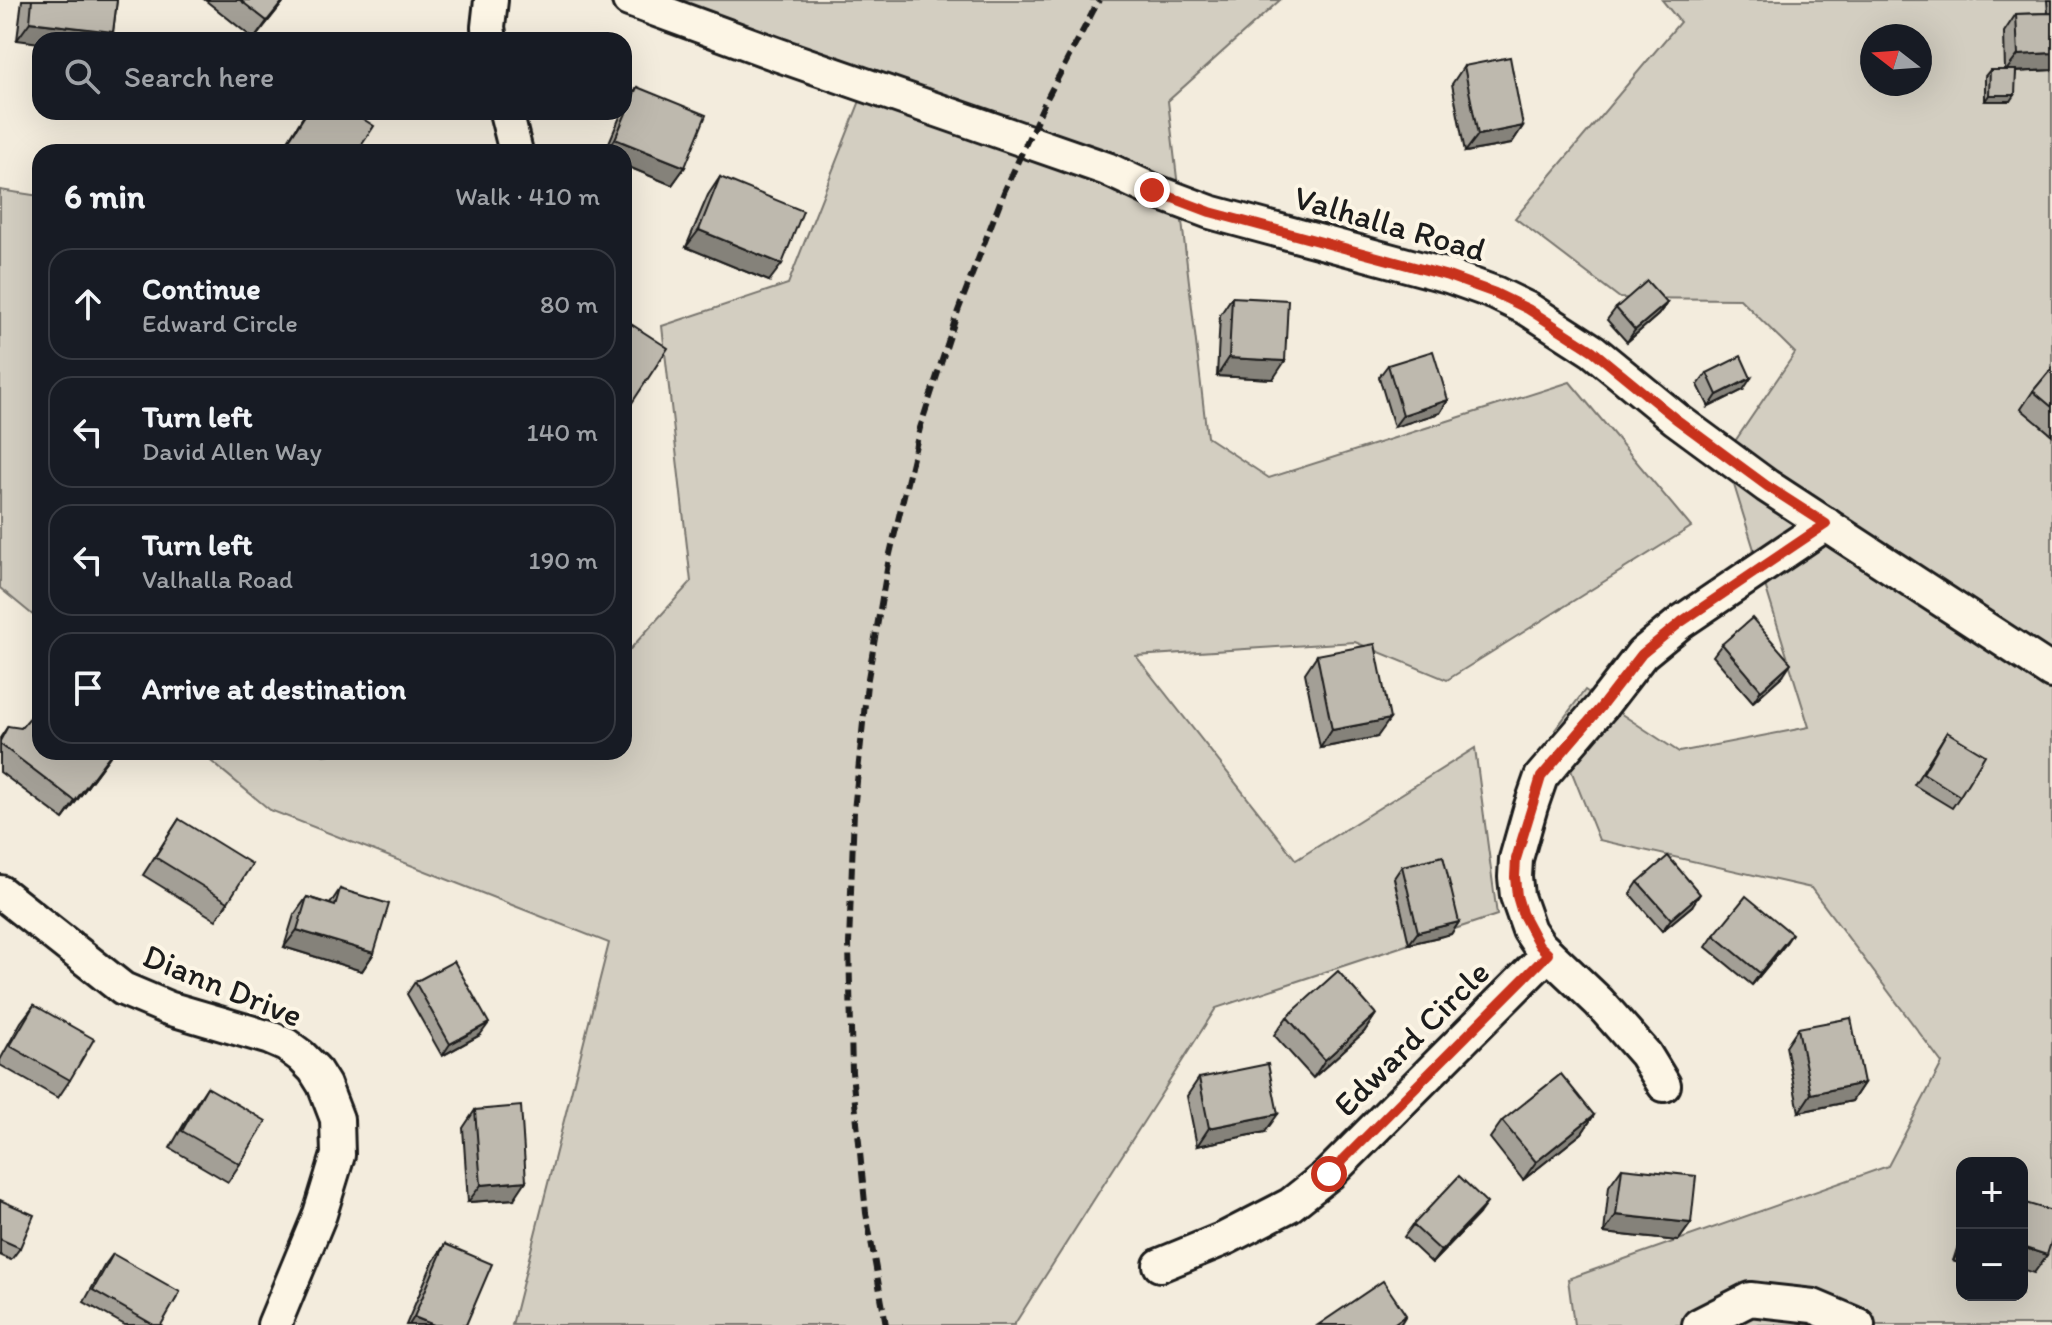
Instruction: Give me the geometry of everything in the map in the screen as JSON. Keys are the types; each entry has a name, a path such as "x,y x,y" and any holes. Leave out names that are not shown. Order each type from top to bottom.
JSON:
{"street":[{"path":"489,32 491,0"},
{"name":"Valhalla Road","path":"629,0 1107,169 1210,212 1448,276 1495,293 1528,309 1593,351 1767,486 2052,672"},
{"path":"508,120 514,144"},
{"path":"1664,1085 1645,1054 1599,1002 1539,945 1522,913 1517,896 1516,859 1541,777 1642,654 1681,622 1826,524"},
{"name":"Diann Drive","path":"0,892 123,989 168,1008 270,1038 286,1045 314,1069 337,1119 338,1155 320,1214 274,1325"},
{"name":"Edward Circle","path":"1160,1265 1226,1238 1290,1205 1329,1174 1548,954"},
{"path":"1699,1325 1750,1299 1813,1306 1858,1325"}],"shaded area":[{"path":"649,0 1280,0 1168,101 1207,437 1269,478 1570,382 1691,527 1447,680 1355,642 1136,656 1296,860 1475,748 1497,915 1216,1008 1014,1325 512,1325 609,943 270,810 210,760 632,760 632,647 691,582 662,326 788,284 865,88"},
{"path":"1662,0 2052,0 2052,1325 1574,1325 1568,1279 1888,1166 1942,1063 1811,888 1599,840 1555,730 1585,690 1679,752 1809,727 1725,456 1795,353 1740,299 1620,298 1515,218 1680,22"},
{"path":"0,190 32,195 32,614 0,588"}],"building":[{"path":"32,0 117,0 113,32 30,22"},
{"path":"240,0 284,0 267,21"},
{"path":"2052,13 2052,53 2018,55 2016,14"},
{"path":"1510,57 1523,126 1478,135 1464,66"},
{"path":"1990,70 2016,70 2015,95 1989,95"},
{"path":"637,87 706,115 685,167 615,139 623,120 632,120 632,99"},
{"path":"302,120 365,120 374,126 362,144 287,144"},
{"path":"720,177 803,211 782,264 699,230"},
{"path":"1647,281 1667,303 1635,330 1616,308"},
{"path":"1232,297 1288,300 1285,361 1229,358"},
{"path":"632,325 668,348 632,403"},
{"path":"1433,351 1448,400 1403,415 1388,365"},
{"path":"1741,356 1751,378 1717,395 1707,373"},
{"path":"2052,368 2052,407 2033,391"},
{"path":"1752,618 1791,663 1761,690 1722,644"},
{"path":"1375,644 1390,719 1332,730 1317,655"},
{"path":"32,715 32,760 106,760 75,801 0,744 8,726 21,728"},
{"path":"1947,732 1985,755 1960,796 1923,773"},
{"path":"179,819 252,864 228,902 155,857"},
{"path":"1443,856 1459,922 1418,932 1402,866"},
{"path":"1668,856 1700,894 1671,919 1638,882"},
{"path":"340,889 389,904 374,953 297,930 307,897 335,906"},
{"path":"1746,896 1792,934 1760,973 1714,935"},
{"path":"454,961 489,1023 450,1044 415,982"},
{"path":"1338,971 1376,1014 1325,1060 1287,1017"},
{"path":"34,1005 94,1039 70,1080 10,1046"},
{"path":"1851,1018 1864,1083 1811,1094 1798,1028"},
{"path":"1268,1064 1278,1114 1209,1128 1199,1078"},
{"path":"1561,1074 1594,1115 1536,1162 1502,1121"},
{"path":"207,1087 266,1121 240,1164 182,1131"},
{"path":"521,1106 526,1181 481,1185 475,1110"},
{"path":"1622,1168 1696,1176 1691,1223 1616,1215"},
{"path":"1459,1176 1487,1203 1441,1251 1413,1225"},
{"path":"0,1200 34,1215 20,1248 0,1239"},
{"path":"2028,1204 2052,1211 2052,1239 2047,1255 2028,1249"},
{"path":"445,1244 492,1264 466,1325 434,1325 414,1317"},
{"path":"113,1254 180,1292 161,1325 154,1325 93,1290"},
{"path":"1383,1281 1406,1315 1392,1325 1318,1325"}],"railway":[{"path":"886,1325 866,1213 852,1072 849,944 854,811 867,684 889,558 920,428 958,311 1004,192 1044,104 1099,0"}],"route":[{"path":"1152,190 1210,212 1448,276 1528,309 1593,351 1676,419 1767,486 1826,524 1681,622 1642,654 1541,777 1516,859 1515,877 1517,896 1529,930 1548,954 1329,1174"}]}
